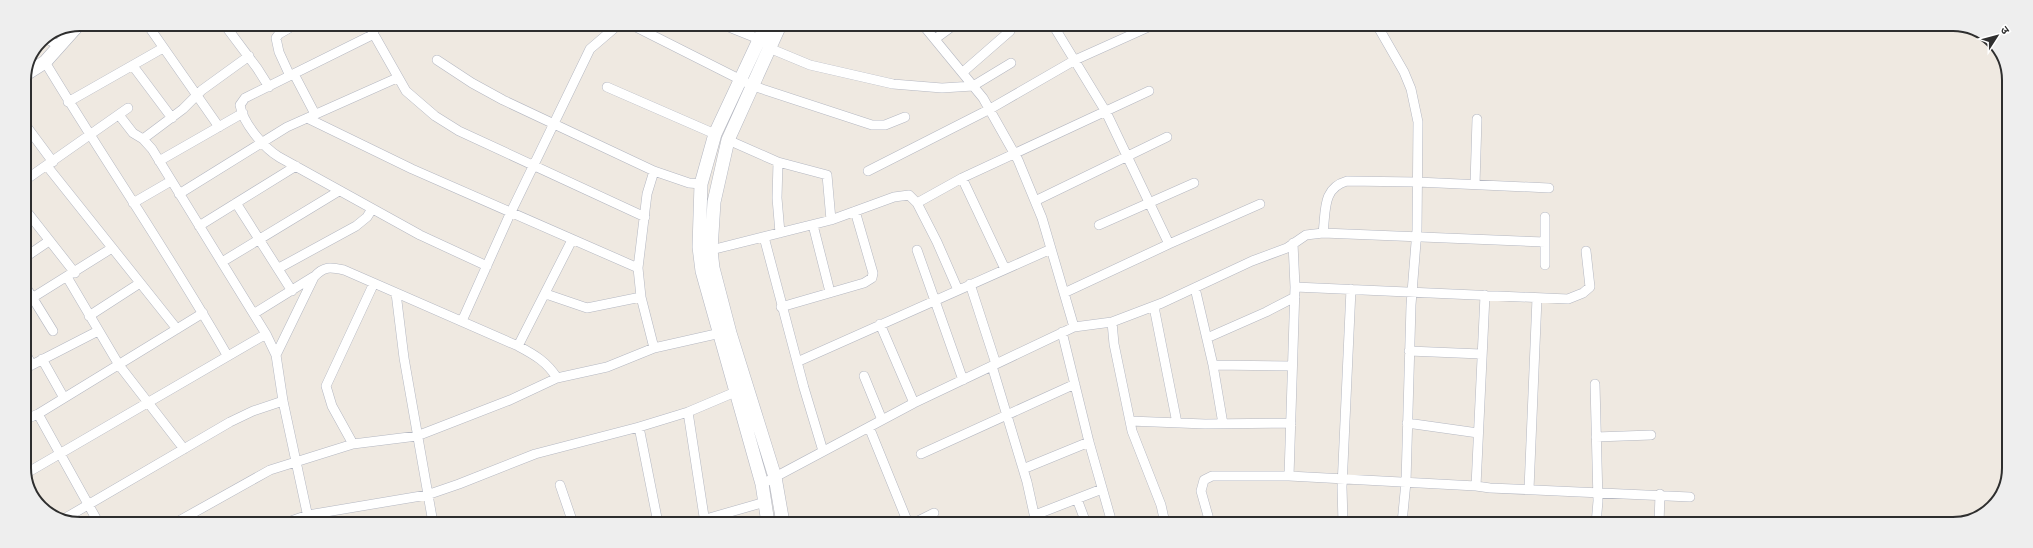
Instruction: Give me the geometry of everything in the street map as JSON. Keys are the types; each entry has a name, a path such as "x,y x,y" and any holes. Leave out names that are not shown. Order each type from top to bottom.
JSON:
{"street":[{"path":"152,31 219,127"},
{"path":"229,31 249,56 269,87"},
{"path":"284,31 276,38 279,52 292,75 311,116 412,169 510,214 638,268"},
{"path":"372,31 406,92 435,116 459,131 645,217"},
{"path":"462,321 510,214 590,49 610,31"},
{"path":"646,31 753,86 872,125 885,125 905,118"},
{"path":"739,31 759,39"},
{"path":"706,251 701,184 715,134 763,31"},
{"path":"767,517 762,484 742,390 725,332 702,272 714,202 728,140 777,31"},
{"path":"928,31 983,98 1016,155 1035,201 1074,327"},
{"path":"935,39 946,31"},
{"path":"962,72 1009,31"},
{"path":"1057,31 1106,112 1169,244"},
{"path":"868,171 990,110 1075,60 1140,31"},
{"path":"1380,31 1404,72 1411,89 1418,122 1416,236 1409,351 1406,482 1403,517"},
{"path":"32,70 44,62 71,32"},
{"path":"374,34 242,101 240,104 243,113 262,144 279,157 372,209 487,266"},
{"path":"50,41 60,46"},
{"path":"68,102 134,66 163,48"},
{"path":"770,48 810,65 894,84 942,88 973,86 1011,63"},
{"path":"143,140 198,96 202,90 249,56"},
{"path":"437,60 472,83 503,100 654,171 690,183 701,184"},
{"path":"44,62 68,102 203,312 227,355"},
{"path":"134,66 172,118"},
{"path":"179,194 288,127 397,78"},
{"path":"607,87 715,134"},
{"path":"917,203 962,178 1016,155 1149,91"},
{"path":"31,177 128,108"},
{"path":"159,161 243,113"},
{"path":"119,115 133,133 143,140 159,161 255,313 276,355 283,401 308,517"},
{"path":"1476,184 1477,119"},
{"path":"31,134 50,164 112,248 177,329"},
{"path":"1035,201 1168,137"},
{"path":"728,140 778,162 827,175 831,220"},
{"path":"778,162 776,198 780,233"},
{"path":"199,226 296,166"},
{"path":"654,171 647,194 638,268 641,297 654,348"},
{"path":"962,178 1005,269"},
{"path":"133,203 171,181"},
{"path":"1324,233 1328,194 1337,184 1347,181 1476,184 1549,188"},
{"path":"1099,225 1194,182"},
{"path":"222,262 339,191"},
{"path":"706,251 831,220 894,196 905,194 909,195 917,203 937,242 958,290"},
{"path":"236,203 260,238 292,291"},
{"path":"1064,293 1169,244 1260,204"},
{"path":"279,268 356,226 372,209"},
{"path":"781,307 864,283 872,278 873,273 855,211"},
{"path":"31,217 49,241 71,275 89,316 119,364 184,450"},
{"path":"1545,217 1545,265"},
{"path":"813,225 830,292"},
{"path":"762,484 914,403 1062,332 1074,327 1112,322 1154,307 1293,243 1306,235 1324,233 1545,242"},
{"path":"764,237 781,307 823,451"},
{"path":"518,346 546,294 572,240"},
{"path":"31,253 49,241"},
{"path":"1289,476 1295,292 1293,243"},
{"path":"31,298 71,275 112,248"},
{"path":"797,362 1051,249"},
{"path":"917,250 963,380"},
{"path":"1207,338 1266,312 1295,292 1351,289 1568,299 1588,290 1590,284 1586,251"},
{"path":"276,355 314,277 320,270 326,267 332,267 374,283 518,346 540,358 549,366 557,378"},
{"path":"255,313 314,277"},
{"path":"89,316 140,283"},
{"path":"353,444 332,406 326,386 374,283"},
{"path":"970,284 1023,468 1035,517"},
{"path":"1195,288 1213,365 1223,424"},
{"path":"1343,517 1343,480 1351,289"},
{"path":"396,293 404,358 432,517"},
{"path":"546,294 587,308 641,297"},
{"path":"1476,486 1484,295"},
{"path":"1529,489 1537,298"},
{"path":"31,304 53,331"},
{"path":"1154,307 1177,423"},
{"path":"31,417 203,312"},
{"path":"1112,322 1114,344 1132,431 1161,505 1164,517"},
{"path":"880,324 914,403"},
{"path":"31,365 98,331"},
{"path":"186,517 258,475 353,444 417,436 510,400 557,378 607,367 654,348 725,332"},
{"path":"1062,332 1088,442 1110,517"},
{"path":"31,471 149,404 227,355 266,334"},
{"path":"1409,351 1481,354"},
{"path":"42,359 64,398"},
{"path":"1213,365 1292,366"},
{"path":"864,376 882,420"},
{"path":"921,454 1075,384"},
{"path":"1595,384 1598,493 1596,517"},
{"path":"318,517 427,495 535,454 639,427 688,412 742,390"},
{"path":"742,390 775,477 782,517"},
{"path":"70,516 230,422 253,411 283,401"},
{"path":"688,412 704,517"},
{"path":"38,414 95,517"},
{"path":"1130,421 1223,424 1291,423"},
{"path":"1407,423 1478,433"},
{"path":"639,427 657,517"},
{"path":"869,427 906,517"},
{"path":"1596,437 1651,435"},
{"path":"1023,468 1088,442"},
{"path":"1208,517 1201,491 1201,484 1207,477 1221,476 1289,476 1490,488 1660,494 1690,497"},
{"path":"560,486 571,517"},
{"path":"1039,517 1078,498 1102,489"},
{"path":"1659,517 1660,494"},
{"path":"1078,498 1084,517"},
{"path":"718,517 765,502"},
{"path":"926,517 934,513"}]}
